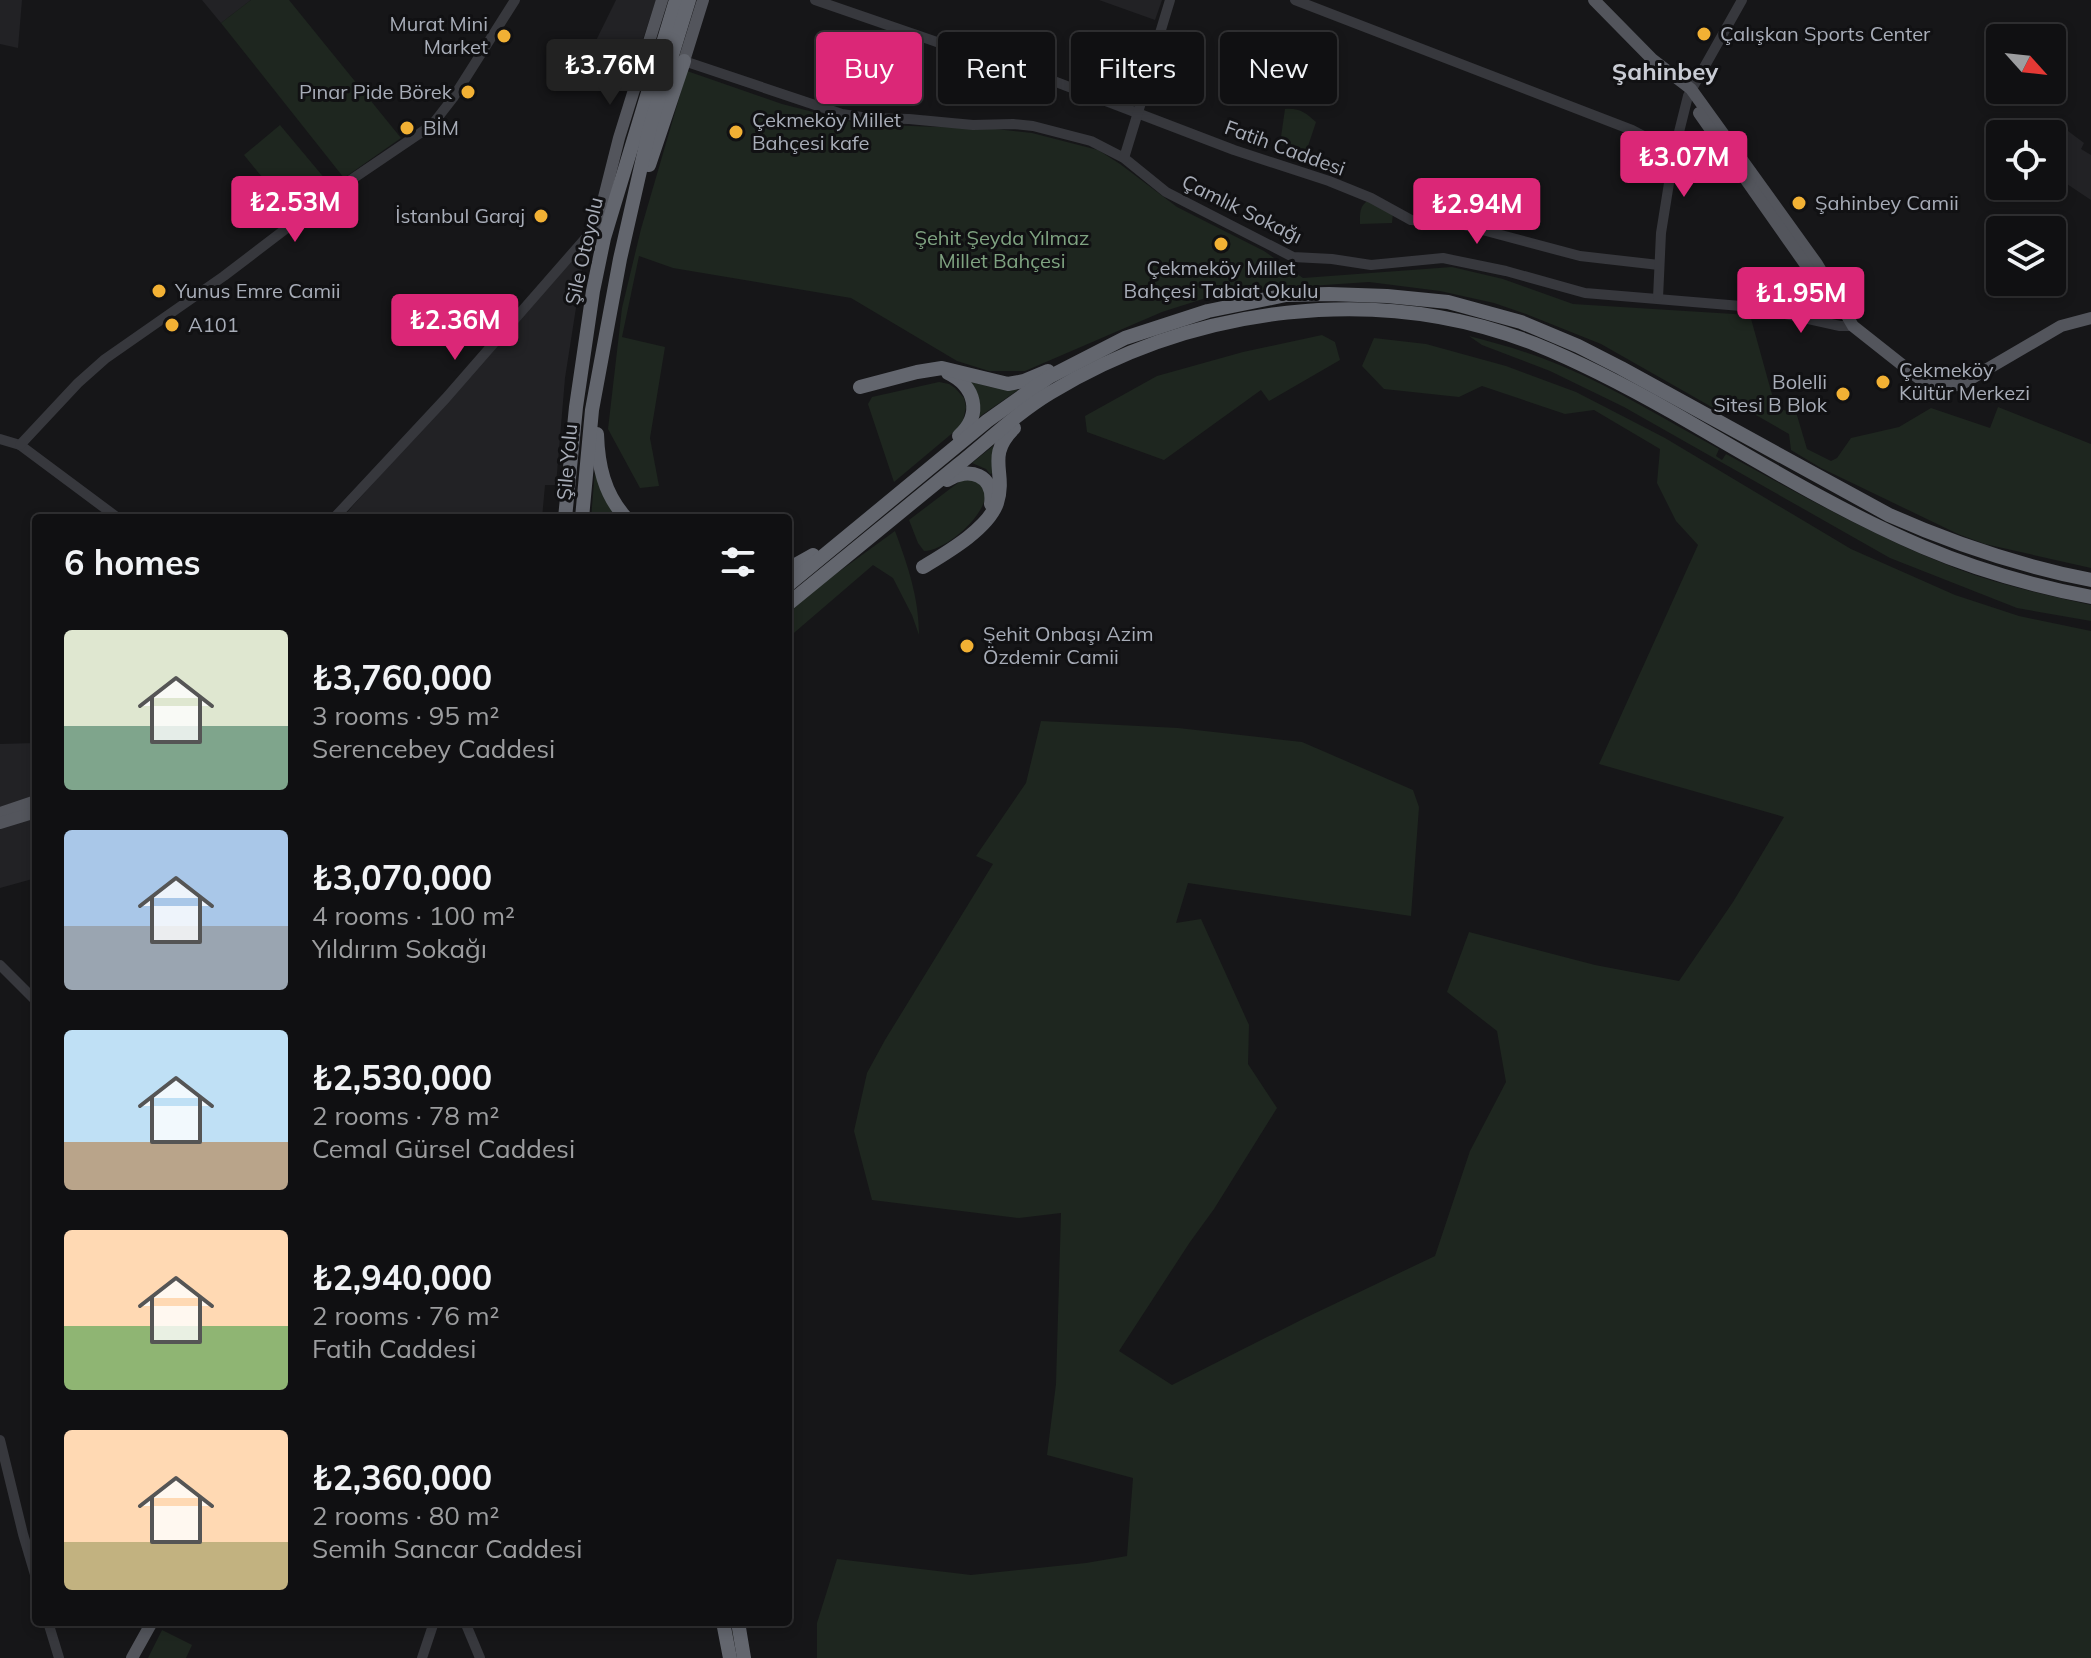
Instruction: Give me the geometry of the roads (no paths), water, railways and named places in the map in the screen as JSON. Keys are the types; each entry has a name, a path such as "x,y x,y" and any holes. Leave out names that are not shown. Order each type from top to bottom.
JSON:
{"highway":[{"name":"Şile Otoyolu","path":"565,514 576,407 604,238 676,0"},
{"name":"Şile Otoyolu","path":"592,410 620,259 650,127 689,0"},
{"path":"633,206 684,61"},
{"path":"593,291 597,225"},
{"path":"792,600 987,421 1038,385 1099,350 1196,315 1286,295 1329,294 1448,302 1521,322 1621,368 1844,491 1925,531 1972,549 2091,580"},
{"path":"916,489 1048,394 1164,340 1220,324 1303,310 1354,308 1401,311 1444,318 1533,344 1582,365 1831,502 1921,546 1978,567 2091,597"},
{"path":"860,387 933,369 951,368 1008,384 1024,381 1078,355 1099,350"},
{"path":"916,489 972,420 972,399 966,385 953,375 933,369"},
{"path":"923,567 983,524 993,512 1000,485 998,452 1005,438 1026,417 1084,375"},
{"path":"592,410 597,433 597,458 602,475 622,514"},
{"name":"Şile Yolu","path":"582,514 592,410"},
{"path":"916,489 962,472 977,475 990,487 992,496 983,524"},
{"path":"558,514 568,479"},
{"path":"792,567 874,524"},
{"path":"792,582 848,535"},
{"path":"738,1626 745,1658"},
{"path":"722,1658 724,1627"},
{"path":"724,1627 730,1658"}],"main road":[{"path":"597,225 619,138 662,0"},
{"path":"684,61 703,0"},
{"path":"1594,0 1652,59 1690,92 1817,264 1853,326 1928,384 1960,385 2061,326 2091,318"},
{"path":"0,813 32,802"},
{"path":"0,823 32,813"},
{"path":"132,1658 150,1626"}],"street":[{"path":"20,445 59,402 105,359 224,276 342,186 432,125 453,98 515,0"},
{"name":"Fatih Caddesi","path":"815,0 1030,72 1234,150 1329,181 1371,198 1411,220 1460,224 1580,256 1659,265"},
{"path":"1124,158 1170,0"},
{"path":"1295,0 1632,130 1674,152"},
{"path":"1658,298 1661,233 1674,152 1690,92 1742,0"},
{"name":"Çamlık Sokağı","path":"684,61 842,114 973,125 1033,126 1091,141 1124,158 1166,192 1293,257 1371,265 1443,258 1506,271 1585,293 1753,307 1840,326 1853,326"},
{"path":"338,514 446,398 597,225"},
{"path":"0,439 20,445 113,514"},
{"path":"0,965 32,997"},
{"path":"0,1440 32,1564"},
{"path":"49,1626 59,1658"},
{"path":"422,1658 433,1626"},
{"path":"467,1626 480,1658"}],"place":[{"name":"Çalışkan Sports Center","path":"1704,34"},
{"name":"Murat Mini Market","path":"504,36"},
{"name":"Pınar Pide Börek","path":"468,92"},
{"name":"BİM","path":"407,128"},
{"name":"Çekmeköy Millet Bahçesi kafe","path":"736,132"},
{"name":"Şahinbey Camii","path":"1799,203"},
{"name":"İstanbul Garaj","path":"541,216"},
{"name":"Çekmeköy Millet Bahçesi Tabiat Okulu","path":"1221,244"},
{"name":"Yunus Emre Camii","path":"159,291"},
{"name":"A101","path":"172,325"},
{"name":"Çekmeköy Kültür Merkezi","path":"1883,382"},
{"name":"Bolelli Sitesi B Blok","path":"1843,394"},
{"name":"Şehit Onbaşı Azim Özdemir Camii","path":"967,646"}],"district":[{"name":"Şahinbey","path":"1665,72"}],"park label":[{"name":"Şehit Şeyda Yılmaz Millet Bahçesi","path":"1002,250"}]}
